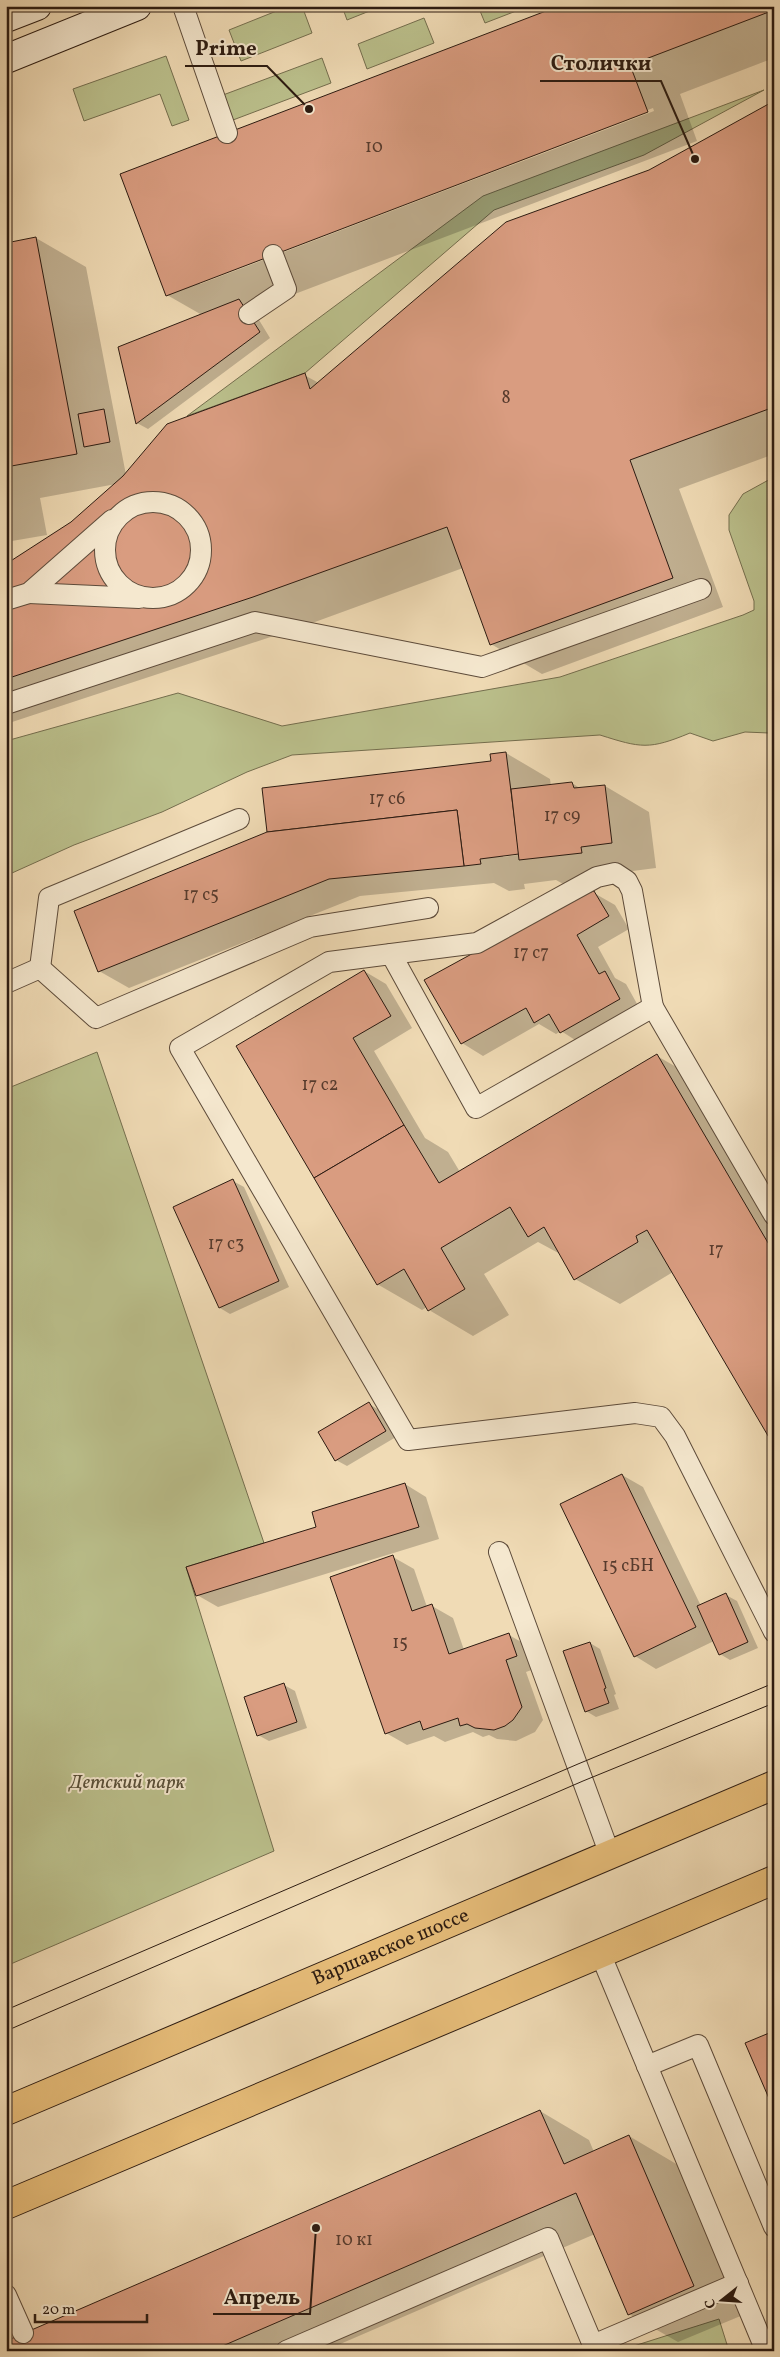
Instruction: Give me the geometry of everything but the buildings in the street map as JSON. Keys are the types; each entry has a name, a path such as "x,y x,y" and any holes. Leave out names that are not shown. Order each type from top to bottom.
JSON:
{"main road":[{"path":"6,18 37,6"},
{"path":"6,59 137,6"},
{"name":"Варшавское шоссе","path":"6,2111 774,1785"},
{"path":"6,2205 774,1880"}],"lane":[{"path":"183,6 226,133"},
{"path":"249,314 286,289 274,255"},
{"path":"6,600 29,593 148,599 170,596 188,584 199,565 201,543 199,536 194,523 178,508 157,501 135,504 117,516 29,593"},
{"path":"117,516 106,534 104,556 112,577 127,592 148,599"},
{"path":"6,704 255,622 482,667 701,589"},
{"path":"40,968 49,898 239,819"},
{"path":"774,1214 653,1007 632,890 627,881 615,873 597,876 477,942 329,962 180,1048 408,1440 635,1413 661,1417 675,1436 774,1632"},
{"path":"40,968 96,1018 310,927 428,908"},
{"path":"391,954 476,1108 653,1007"},
{"path":"6,983 40,968"},
{"path":"499,1552 610,1855"},
{"path":"600,1953 766,2351"},
{"path":"647,2066 698,2045 774,2227"},
{"path":"286,2351 548,2238 594,2345 738,2283"},
{"path":"6,2295 23,2333"}],"green space":[{"path":"289,6 302,6 312,33 241,61 229,30"},
{"path":"342,6 382,6 347,20"},
{"path":"478,6 529,6 485,23"},
{"path":"424,18 434,43 367,69 358,44"},
{"path":"166,56 189,120 172,126 160,94 84,121 73,89"},
{"path":"322,58 331,83 233,120 223,95"},
{"path":"764,90 644,155 494,210 305,373 187,416 483,196"},
{"path":"774,477 774,737 769,733 745,732 713,741 690,733 654,745 636,745 600,735 292,755 247,772 162,812 74,845 12,873 6,878 6,741 178,693 282,726 560,677 743,615 754,610 754,601 729,530 729,515 743,494"},
{"name":"Детский парк","path":"97,1052 264,1543 186,1567 274,1851 6,1966 6,1624 11,1620 6,1586 6,1089"},
{"path":"719,2319 729,2351 618,2351"}],"tram line":[{"path":"6,2010 578,1764 774,1683"},
{"path":"6,2031 583,1781 774,1703"}],"place":[{"name":"Prime","path":"309,109"},
{"name":"Столички","path":"695,159"},
{"name":"Апрель","path":"316,2228"}]}
